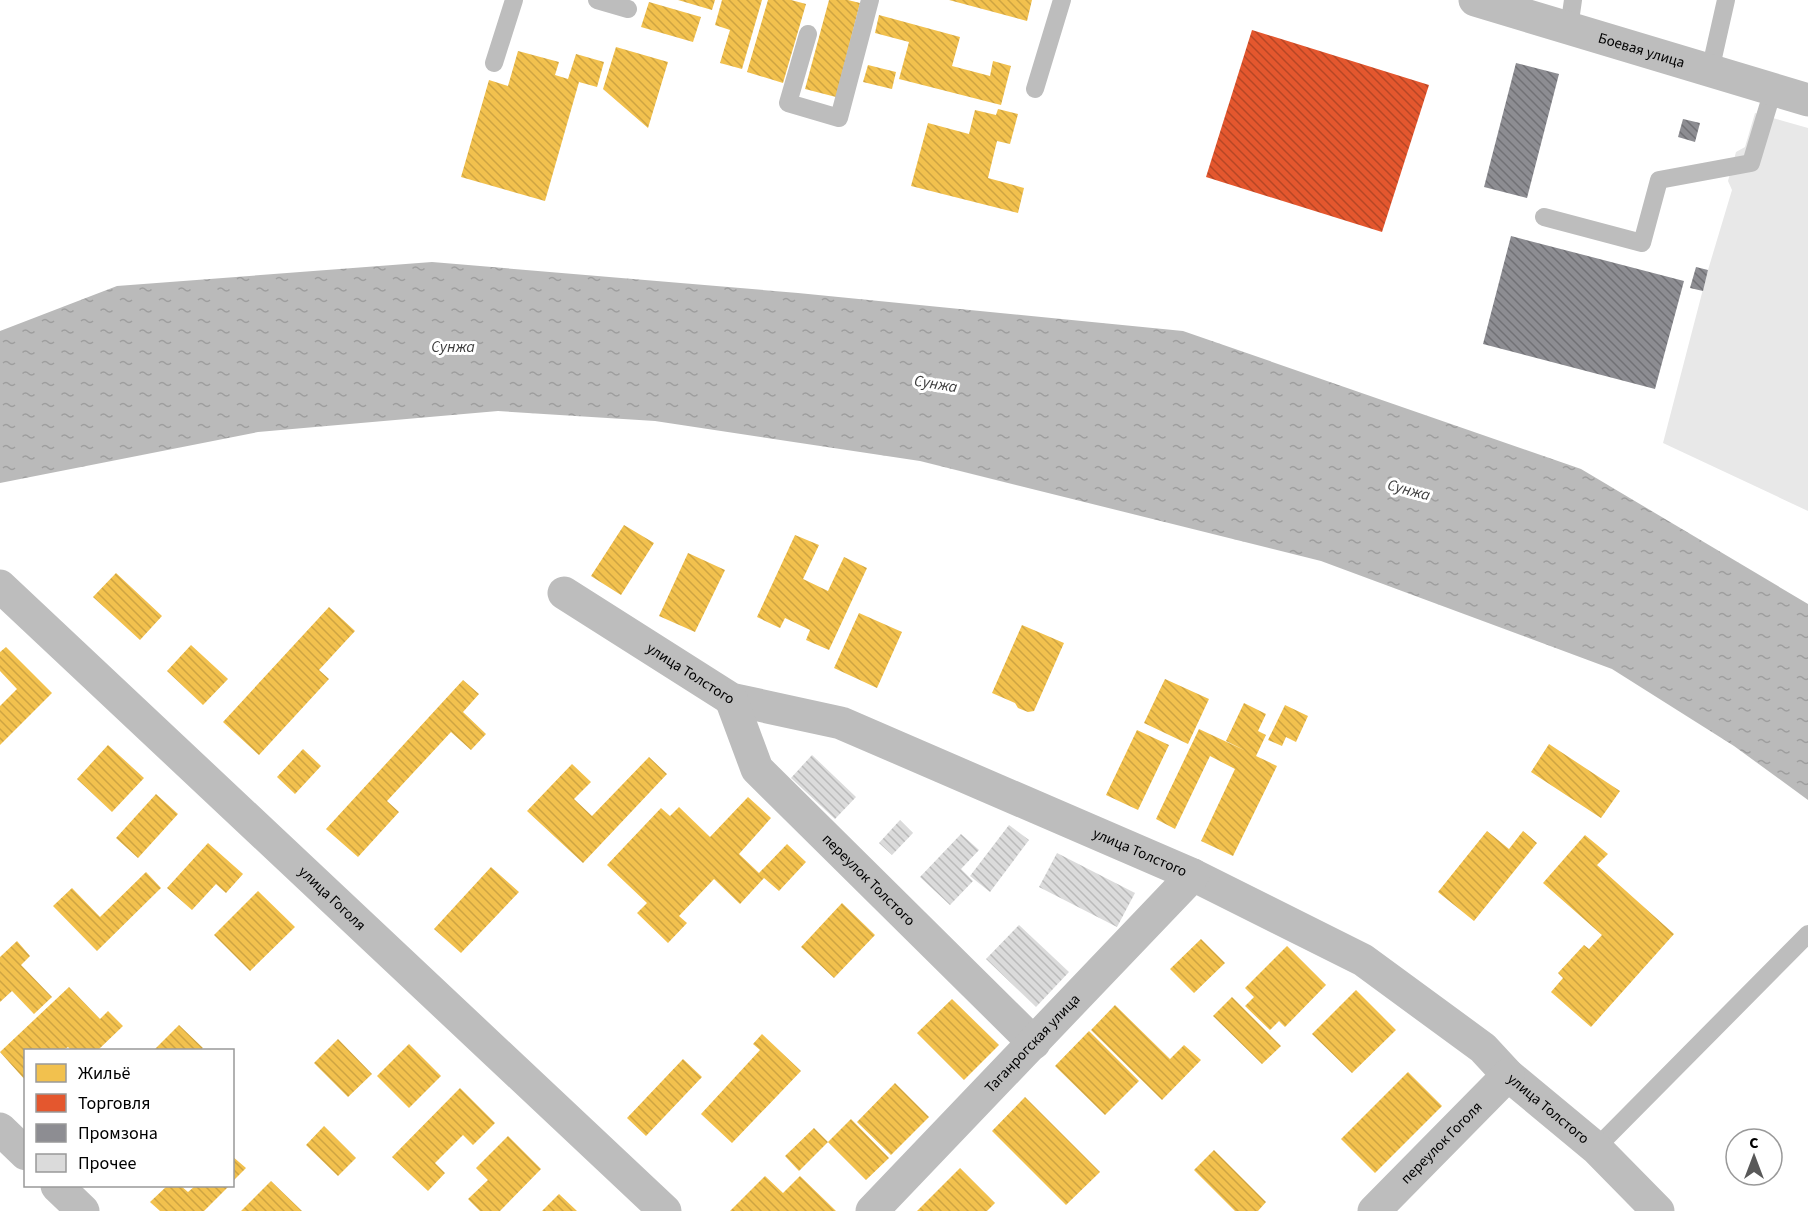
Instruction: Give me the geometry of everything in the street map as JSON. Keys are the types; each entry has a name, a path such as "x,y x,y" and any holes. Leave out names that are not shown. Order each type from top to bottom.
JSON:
{"street":[{"name":"Боевая улица","path":"1475,0 1571,14 1710,71 1808,100"},
{"name":"улица Гоголя","path":"0,586 665,1211"},
{"name":"улица Толстого","path":"564,593 731,699 841,723 1193,875 1363,960 1483,1048 1508,1075 1596,1148 1658,1211"},
{"name":"переулок Толстого","path":"731,699 757,769 1034,1043"},
{"name":"Таганрогская улица","path":"872,1211 1193,875"},
{"name":"переулок Гоголя","path":"1374,1211 1508,1075"},
{"path":"0,1129 24,1152"},
{"path":"59,1187 83,1211"}],"lane":[{"path":"495,63 514,0"},
{"path":"597,0 628,9"},
{"path":"808,34 788,103 839,118 870,0"},
{"path":"1035,89 1062,0"},
{"path":"1710,71 1726,0"},
{"path":"1544,217 1642,243 1659,180 1751,164 1773,90"},
{"path":"1596,1148 1808,934"}],"shaded area":[{"path":"1755,113 1808,128 1808,511 1663,443 1708,270 1732,190 1728,181 1736,152 1745,147"}],"water":[{"name":"Сунжа","path":"432,262 798,293 1183,331 1581,469 1808,604 1808,800 1734,746 1612,669 1321,561 920,461 655,421 498,411 258,432 0,483 0,331 117,286"}],"building: Жильё":[{"path":"678,0 715,0 712,10"},
{"path":"722,0 762,0 742,69 720,63 730,30 715,25"},
{"path":"768,0 791,0 806,4 783,83 747,72"},
{"path":"829,0 848,0 860,3 836,97 805,89"},
{"path":"949,0 1032,0 1027,21"},
{"path":"649,2 701,17 693,42 641,27"},
{"path":"879,15 960,37 952,66 990,76 993,61 1011,66 1001,105 899,79 909,42 875,33"},
{"path":"616,47 668,62 648,128 603,89"},
{"path":"518,51 559,62 555,75 568,79 576,54 604,62 597,87 579,82 545,201 461,177 489,80 508,86"},
{"path":"868,65 896,72 892,89 863,82"},
{"path":"998,109 1018,114 1010,144 997,141 988,178 1024,188 1018,213 911,186 928,123 969,134 975,110 996,115"},
{"path":"624,525 654,543 621,595 591,576"},
{"path":"795,535 819,545 803,579 828,591 844,557 867,568 829,650 806,640 810,630 785,618 780,628 757,617"},
{"path":"688,553 725,570 695,632 659,616"},
{"path":"116,573 162,616 140,640 93,597"},
{"path":"329,607 355,631 319,670 329,679 259,755 223,722"},
{"path":"859,613 902,632 877,688 834,668"},
{"path":"1022,625 1064,643 1034,711 1028,712 1018,708 1015,703 992,693"},
{"path":"191,645 228,679 203,705 167,671"},
{"path":"6,647 52,693 0,745 0,706 17,689 0,671 0,652"},
{"path":"1165,679 1209,699 1188,744 1144,723"},
{"path":"463,680 479,694 463,712 486,734 471,750 451,732 387,801 399,812 358,857 326,829"},
{"path":"1244,703 1266,714 1258,731 1266,735 1256,756 1277,766 1233,856 1201,841 1235,769 1210,756 1175,829 1156,819 1199,729 1246,751 1226,741"},
{"path":"1285,705 1308,716 1296,742 1286,737 1282,746 1268,740"},
{"path":"1137,730 1169,745 1138,810 1106,795"},
{"path":"1549,744 1620,791 1601,818 1531,772"},
{"path":"108,745 144,778 112,812 77,779"},
{"path":"303,749 321,766 295,794 277,777"},
{"path":"649,757 667,774 583,863 527,811 572,764 591,782 574,799 592,816"},
{"path":"156,794 178,814 138,858 116,838"},
{"path":"748,797 771,818 739,854 759,873 787,844 806,862 779,891 764,878 740,904 714,879 679,916 687,923 668,943 637,913 647,903 607,865 661,808 670,816 679,807 710,837"},
{"path":"1487,831 1509,849 1523,831 1537,843 1474,921 1438,892"},
{"path":"1585,835 1608,854 1597,865 1674,934 1591,1027 1551,992 1563,978 1558,973 1584,945 1589,949 1602,935 1543,883"},
{"path":"208,843 243,874 226,893 216,884 192,910 167,888"},
{"path":"491,867 519,892 461,953 434,929"},
{"path":"146,872 161,888 97,951 53,906 72,888 100,917"},
{"path":"258,891 295,927 250,971 214,935"},
{"path":"842,903 875,935 834,978 801,947"},
{"path":"1201,939 1225,963 1194,993 1170,969"},
{"path":"17,941 30,956 21,965 52,997 34,1014 12,991 0,1002 0,957"},
{"path":"1287,946 1326,985 1285,1027 1279,1021 1270,1030 1245,1006 1254,997 1245,988"},
{"path":"69,987 100,1019 108,1011 123,1026 99,1049 70,1049 68,1047 65,1049 24,1049 24,1079 0,1052"},
{"path":"1356,990 1396,1030 1352,1073 1312,1034"},
{"path":"1232,997 1281,1046 1262,1064 1213,1016"},
{"path":"952,999 999,1045 964,1080 917,1033"},
{"path":"1115,1005 1170,1059 1184,1045 1201,1060 1162,1100 1091,1030"},
{"path":"179,1025 203,1048 202,1049 155,1049"},
{"path":"1089,1031 1139,1081 1105,1115 1055,1066"},
{"path":"762,1034 801,1071 732,1143 701,1114 760,1050 753,1044"},
{"path":"338,1039 372,1074 348,1097 314,1063"},
{"path":"409,1044 441,1076 409,1108 377,1076"},
{"path":"683,1059 702,1077 646,1136 627,1118"},
{"path":"1408,1072 1442,1106 1375,1173 1341,1139"},
{"path":"895,1083 929,1117 891,1155 857,1122"},
{"path":"460,1088 495,1123 473,1145 463,1135 435,1163 445,1173 428,1191 392,1157"},
{"path":"1025,1097 1100,1172 1066,1205 992,1131"},
{"path":"851,1119 889,1158 866,1180 828,1142"},
{"path":"324,1126 356,1158 338,1176 306,1145"},
{"path":"814,1128 828,1142 799,1171 785,1156"},
{"path":"508,1136 541,1169 500,1211 480,1211 468,1199 488,1180 476,1168"},
{"path":"1214,1150 1266,1202 1258,1211 1235,1211 1194,1170"},
{"path":"234,1158 246,1168 234,1180"},
{"path":"960,1168 995,1203 987,1211 917,1211"},
{"path":"765,1176 783,1193 800,1176 836,1211 730,1211"},
{"path":"271,1181 302,1211 241,1211"},
{"path":"166,1187 182,1187 188,1192 194,1187 228,1187 204,1211 160,1211 150,1202"},
{"path":"559,1194 577,1211 542,1211"}],"building: Торговля":[{"path":"1252,30 1429,85 1382,232 1206,177"}],"building: Промзона":[{"path":"1516,63 1559,74 1527,198 1484,187"},
{"path":"1683,119 1700,123 1695,142 1678,137"},
{"path":"1511,236 1684,281 1655,389 1483,344"},
{"path":"1696,267 1708,270 1703,291 1690,288"}],"building: Прочее":[{"path":"812,755 856,797 835,819 791,778"},
{"path":"900,820 913,833 892,855 879,843"},
{"path":"1009,825 1029,840 990,892 970,876"},
{"path":"961,834 979,850 961,869 973,881 950,905 920,877"},
{"path":"1057,853 1135,893 1117,927 1039,887"},
{"path":"1019,925 1069,972 1036,1007 986,959"}]}
